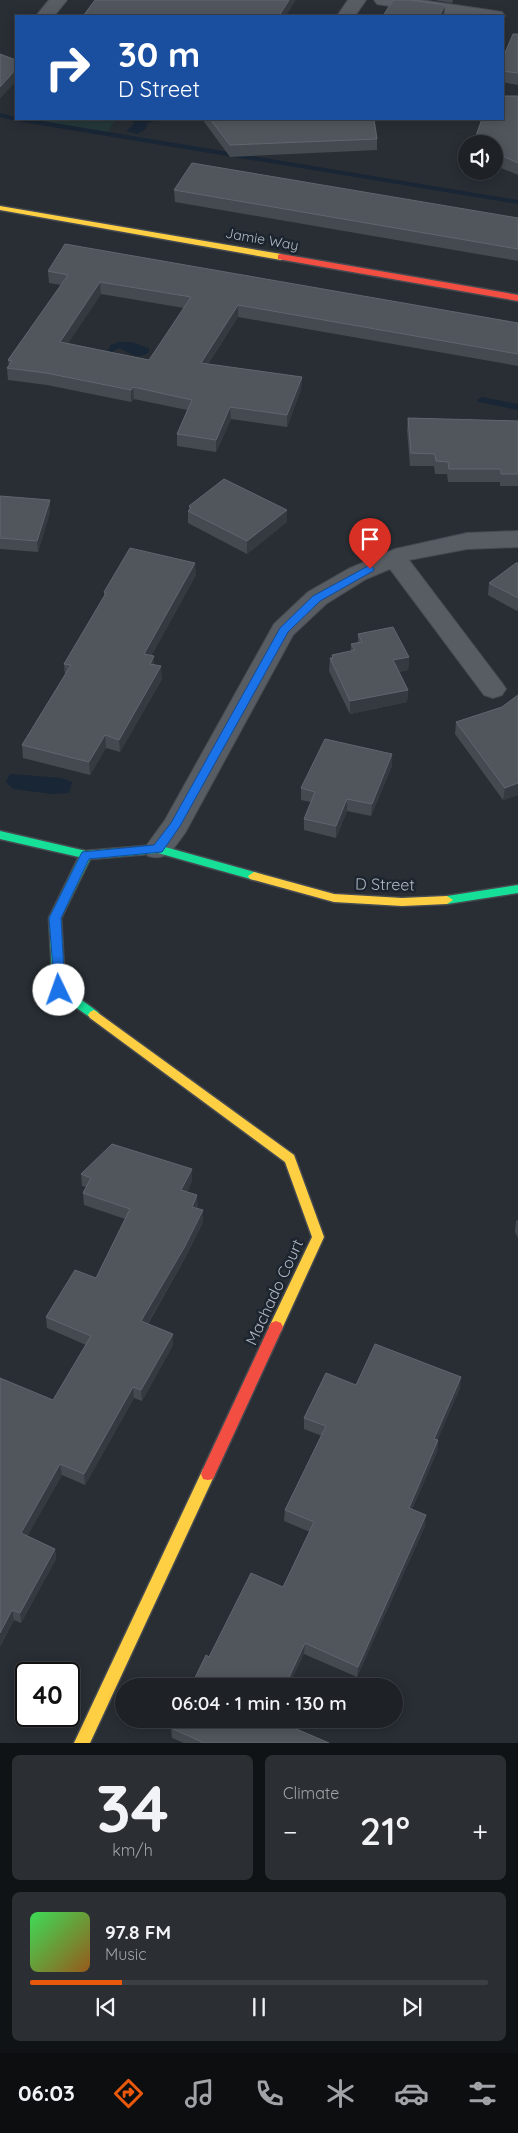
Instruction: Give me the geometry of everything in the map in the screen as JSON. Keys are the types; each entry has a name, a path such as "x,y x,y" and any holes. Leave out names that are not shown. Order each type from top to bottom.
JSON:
{"street":[{"path":"46,15 58,0"},
{"path":"347,15 357,0"},
{"path":"383,0 488,15"},
{"path":"502,15 506,0"},
{"name":"Jamie Way","path":"0,208 518,298"},
{"path":"0,835 86,855 158,849 175,826 284,630 317,598 357,574 395,558 467,541 518,539"},
{"path":"395,558 493,689"},
{"name":"D Street","path":"158,849 334,898 402,902 459,899 518,889"},
{"name":"Machado Court","path":"82,1743 318,1237 290,1159 59,990 55,918 86,855"}],"shaded area":[{"path":"33,120 116,120 107,132"}],"water":[{"path":"133,120 157,120 148,123 145,130 137,134 126,131 134,124"},
{"path":"119,342 131,342 149,348 149,352 137,356 119,348 110,353 107,352 111,345"},
{"path":"10,774 61,778 72,782 69,793 52,794 13,789 6,782"}],"building":[{"path":"95,0 289,0 280,15 84,15"},
{"path":"393,0 411,0 445,5 440,15 384,15"},
{"path":"513,34 518,34 518,73 504,71 504,55"},
{"path":"0,54 15,60 15,70 0,87"},
{"path":"504,96 518,96 518,163 503,156 503,135 476,135 482,120 504,120"},
{"path":"211,120 374,120 377,139 230,145"},
{"path":"192,163 518,218 518,249 174,190"},
{"path":"65,244 518,323 518,354 238,305 201,363 302,377 287,415 230,407 216,440 177,434 192,400 133,387 131,390 46,373 7,368 12,361 8,360 68,275 48,271","holes":["100,282 191,297 149,360 60,342"]},
{"path":"408,418 518,421 518,474 501,474 501,469 449,469 448,462 436,461 435,454 411,453"},
{"path":"224,479 287,510 247,541 188,511 191,508 189,506"},
{"path":"0,496 50,500 37,541 0,538"},
{"path":"130,548 195,563 144,654 154,656 150,664 161,666 119,740 105,735 89,762 22,745 71,665 64,664"},
{"path":"518,563 518,598 489,583"},
{"path":"393,627 409,657 393,660 408,690 350,701 330,658 333,658 332,655 355,650 351,644 362,642 358,634"},
{"path":"518,695 518,783 505,788 456,722 502,707"},
{"path":"325,739 392,754 372,804 347,799 336,826 304,819 315,792 301,788"},
{"path":"112,1144 192,1169 181,1190 197,1195 192,1207 203,1210 184,1248 141,1321 173,1334 141,1390 133,1387 84,1474 60,1464 21,1533 55,1549 20,1613 12,1610 0,1633 0,1378 53,1400 91,1336 46,1317 75,1270 96,1278 130,1209 83,1193 91,1178 81,1174"},
{"path":"375,1344 461,1377 434,1439 438,1440 409,1508 426,1515 358,1667 305,1643 289,1678 195,1678 206,1655 209,1657 251,1573 283,1587 314,1522 285,1510 326,1426 304,1418 326,1373 356,1385"},
{"path":"171,1728 294,1728 329,1743 202,1743"}],"waterway":[{"path":"0,115 15,119"},
{"path":"23,120 518,202"},
{"path":"482,400 518,407"}],"traffic: fast":[{"path":"0,835 86,855 158,849 254,876"},
{"path":"86,855 55,918 59,990 94,1015"},
{"path":"447,900 518,889"}],"traffic: slow":[{"path":"0,208 281,257"},
{"path":"254,876 334,898 402,902 447,900"},
{"path":"94,1015 290,1159 318,1237 276,1327"},
{"path":"82,1743 208,1474"}],"traffic: jam":[{"path":"281,257 518,298"},
{"path":"208,1474 276,1327"}],"route":[{"path":"59,990 55,918 86,855 158,849 175,826 284,630 317,598 357,574 370,569"}]}
